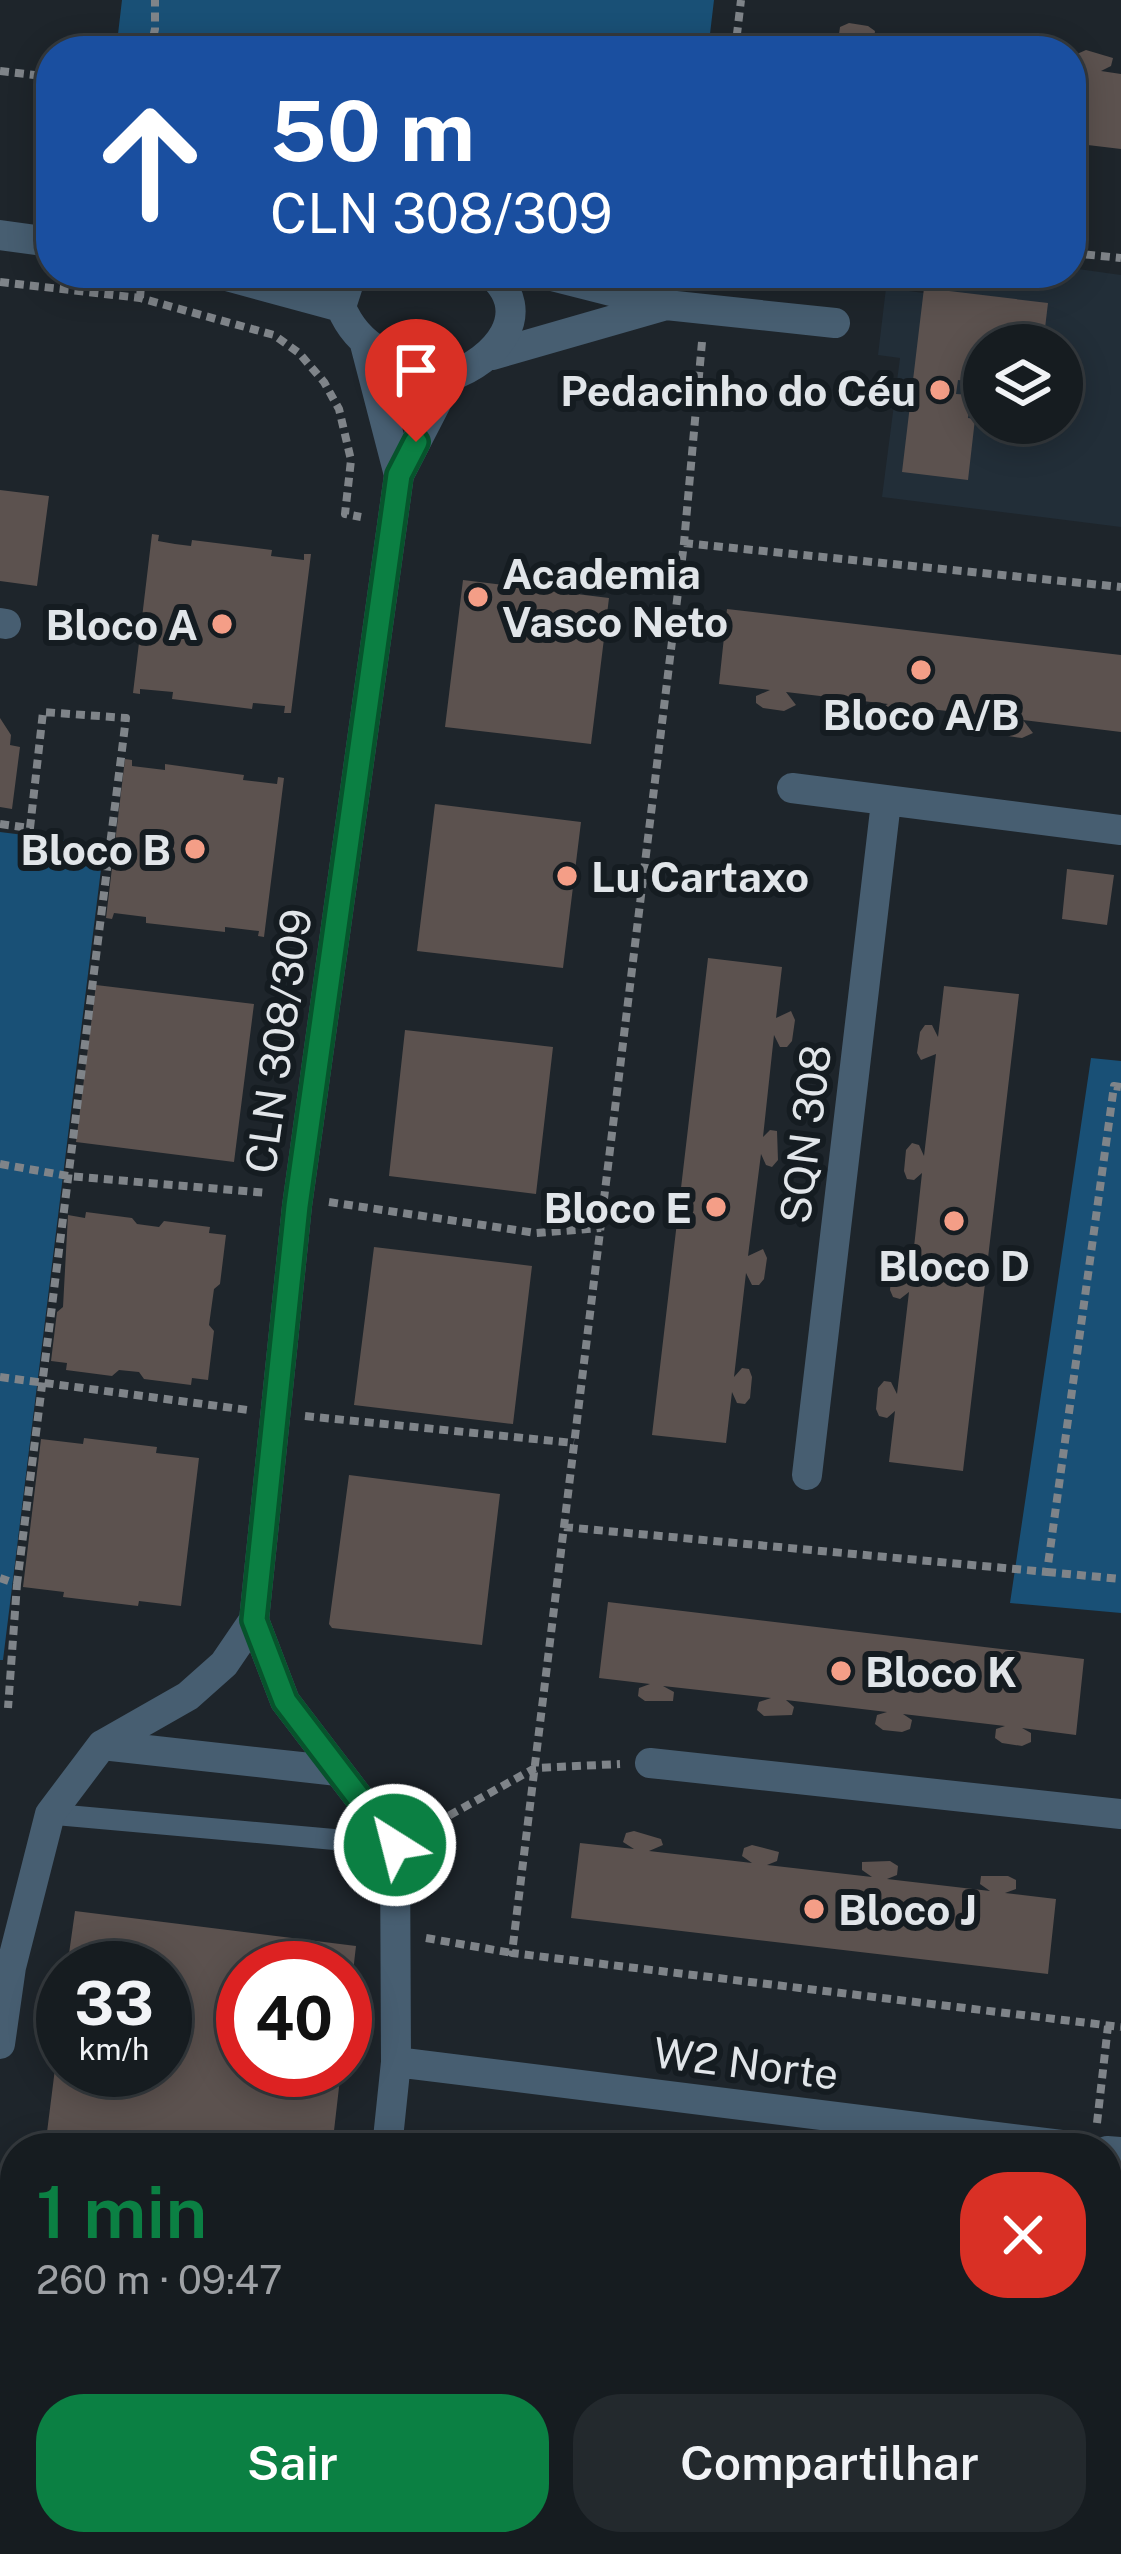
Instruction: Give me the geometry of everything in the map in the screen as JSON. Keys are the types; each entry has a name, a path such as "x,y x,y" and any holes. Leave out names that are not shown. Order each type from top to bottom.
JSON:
{"street":[{"path":"0,235 36,240"},
{"path":"271,288 341,307 347,288"},
{"path":"492,355 510,319 504,288"},
{"path":"599,288 666,305 836,323"},
{"path":"365,344 388,359 450,376 492,355 666,305"},
{"name":"CLN 308/309","path":"341,307 349,326 365,344 399,475"},
{"name":"CLN 308/309","path":"254,1620 298,1196 399,475 450,376"},
{"path":"793,788 1121,830"},
{"name":"SQN 308","path":"807,1475 886,802"},
{"path":"0,2044 11,1967 50,1814 102,1745 188,1696 224,1664 254,1620"},
{"path":"254,1620 285,1701 395,1845 396,2062 389,2133"},
{"path":"102,1745 338,1772"},
{"path":"650,1763 1121,1814"},
{"name":"W2 Norte","path":"396,2062 835,2132"}],"lane":[{"path":"50,1814 395,1845"}],"path":[{"path":"151,36 155,0"},
{"path":"737,36 741,0"},
{"path":"0,71 36,75"},
{"path":"1086,254 1121,258"},
{"path":"0,282 36,286"},
{"path":"52,288 140,298 274,335 299,353 324,382 348,433 351,460 345,514 392,522"},
{"path":"140,298 141,288"},
{"path":"512,1953 684,543 705,306"},
{"path":"684,543 1121,587"},
{"path":"0,824 29,827 43,712 126,718 2,1705"},
{"path":"1047,1572 1114,1086 1121,1087"},
{"path":"0,1164 68,1176 298,1196"},
{"path":"353,1207 536,1233 601,1228"},
{"path":"0,1377 276,1413 574,1443"},
{"path":"564,1527 1121,1579"},
{"path":"0,1578 17,1584"},
{"path":"395,1845 536,1768 650,1763"},
{"path":"395,1932 512,1953 1121,2027"},
{"path":"1098,2133 1108,2026"}],"shaded area":[{"path":"122,0 714,0 710,36 118,36"},
{"name":"Pedacinho do Céu","path":"1086,270 1121,275 1121,527 882,497 900,358 878,355 886,288 924,293 925,288 1086,288"},
{"path":"0,832 104,845 3,1660 0,1660"},
{"path":"1091,1058 1121,1061 1121,1613 1010,1603"}],"building":[{"path":"849,23 868,26 874,36 842,36 840,27"},
{"path":"1086,50 1113,58 1111,66 1101,71 1121,74 1121,149 1086,145"},
{"path":"924,288 1048,303 1046,324 963,324 963,381 958,380 956,394 963,394 963,444 972,444 968,480 902,472"},
{"path":"0,490 49,496 37,586 0,581"},
{"name":"Bloco A","path":"152,534 159,535 158,541 175,544 191,546 192,540 272,550 271,556 304,560 304,554 311,554 291,713 284,713 285,706 253,703 252,709 172,699 173,692 140,689 140,694 133,693"},
{"path":"463,580 609,598 591,744 445,727"},
{"name":"Bloco A/B","path":"727,609 1121,655 1121,732 1023,720 1033,733 1022,738 995,730 995,723 1007,718 905,706 912,721 903,725 875,717 877,709 888,704 786,692 796,705 784,711 763,708 756,696 770,690 719,684"},
{"path":"0,718 11,735 10,745 20,747 12,809 0,807"},
{"name":"Bloco B","path":"125,759 132,760 132,766 165,770 165,764 244,775 243,780 277,784 278,777 284,778 264,937 258,936 259,931 146,923 146,917 114,913 112,919 106,918"},
{"path":"435,804 581,822 563,968 417,951"},
{"path":"1067,869 1114,875 1107,925 1062,919"},
{"name":"Bloco E","path":"708,958 782,967 776,1018 791,1011 795,1020 787,1047 780,1047 774,1035 763,1137 770,1130 777,1131 778,1160 772,1167 766,1165 761,1154 748,1256 763,1249 767,1258 759,1285 752,1285 746,1273 734,1377 742,1368 749,1369 750,1398 745,1404 737,1403 732,1392 726,1443 652,1435"},
{"path":"96,985 254,1004 234,1162 76,1142"},
{"name":"Bloco D","path":"944,986 1019,994 963,1471 889,1462 895,1411 887,1418 876,1409 878,1388 884,1381 891,1382 897,1394 909,1292 900,1299 893,1297 892,1269 898,1262 905,1263 911,1275 922,1173 907,1179 906,1150 912,1143 919,1145 924,1156 936,1054 921,1060 917,1053 925,1025 932,1025 938,1037"},
{"path":"405,1030 553,1047 536,1194 389,1176"},
{"path":"86,1212 159,1227 164,1221 210,1227 209,1233 226,1235 209,1325 214,1331 208,1380 192,1378 191,1385 144,1379 139,1372 119,1370 112,1376 66,1370 67,1363 51,1361 57,1312 63,1307 68,1215 85,1218"},
{"path":"374,1247 532,1266 513,1424 354,1405"},
{"path":"84,1438 157,1447 156,1453 199,1458 181,1606 63,1597 64,1592 23,1587 41,1439 83,1444"},
{"path":"349,1475 500,1494 482,1645 332,1628"},
{"name":"Bloco K","path":"608,1602 1084,1659 1076,1735 1022,1728 1031,1733 1031,1742 1022,1746 995,1738 996,1729 1005,1726 903,1714 912,1720 910,1729 883,1730 875,1724 877,1715 887,1712 786,1700 794,1707 792,1715 764,1716 757,1710 759,1702 771,1698 663,1686 674,1692 673,1701 645,1701 638,1696 639,1688 650,1684 599,1678"},
{"name":"Bloco J","path":"626,1833 661,1839 663,1845 649,1851 752,1863 742,1856 744,1848 752,1845 779,1852 777,1861 767,1865 872,1877 862,1870 862,1862 890,1861 898,1866 897,1875 887,1879 990,1891 980,1884 981,1876 1008,1876 1016,1880 1016,1889 1005,1893 1056,1899 1048,1974 571,1918 580,1843 634,1849 623,1842"},
{"path":"75,1911 316,1941 216,1941 216,2097 338,2097 334,2133 47,2133 51,2097 192,2097 192,1941 71,1941"}],"place":[{"name":"Pedacinho do Céu","path":"940,390"},
{"name":"Academia Vasco Neto","path":"478,597"},
{"name":"Bloco A","path":"222,624"},
{"name":"Bloco A/B","path":"921,670"},
{"name":"Bloco B","path":"195,849"},
{"name":"Lu Cartaxo","path":"567,876"},
{"name":"Bloco E","path":"716,1207"},
{"name":"Bloco D","path":"954,1221"},
{"name":"Bloco K","path":"841,1671"},
{"name":"Bloco J","path":"814,1909"}],"route":[{"path":"395,1845 285,1701 254,1620 297,1206 399,475 416,442"}]}
